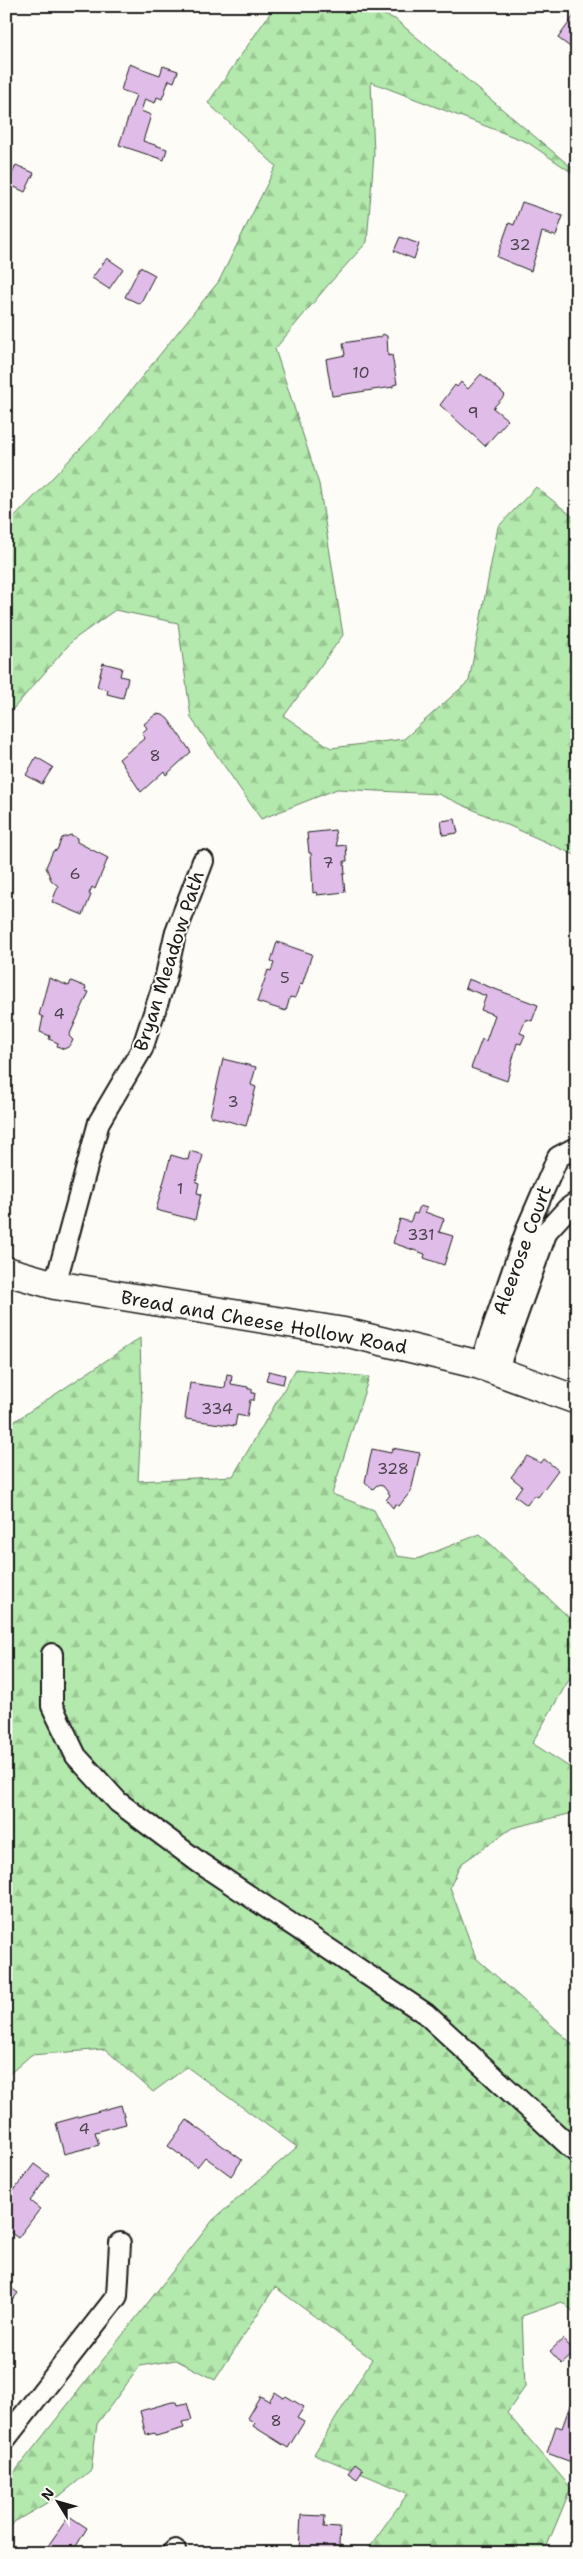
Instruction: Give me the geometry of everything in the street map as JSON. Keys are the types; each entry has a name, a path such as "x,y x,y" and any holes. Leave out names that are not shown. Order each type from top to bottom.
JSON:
{"main road":[{"name":"Bread and Cheese Hollow Road","path":"6,1271 55,1285 344,1332 488,1368 577,1400"}],"street":[{"name":"Bryan Meadow Path","path":"55,1285 87,1159 99,1122 142,1050 165,980 174,935 203,861"},
{"name":"Aleerose Court","path":"488,1368 528,1226 558,1157 577,1146"},
{"path":"488,1368 547,1231 567,1209 577,1202"},
{"path":"52,1654 52,1706 76,1756 118,1802 208,1868 426,2014 577,2153"},
{"path":"6,2438 117,2296 120,2243"}],"green space":[{"path":"275,6 360,6 395,19 577,172 577,176 527,142 371,82 374,154 367,242 328,285 275,349 319,484 343,635 284,716 331,748 404,739 469,681 498,527 536,487 577,520 577,856 438,794 337,789 261,819 191,718 178,623 115,610 73,640 6,717 6,526 104,424 219,281 276,166 208,103"},
{"path":"140,1338 142,1406 138,1481 233,1476 296,1369 369,1377 332,1494 374,1510 397,1556 417,1559 480,1534 577,1625 577,1666 532,1743 577,1772 577,1812 512,1828 461,1864 450,1887 476,1958 577,2048 577,2315 562,2302 522,2316 525,2387 507,2413 571,2488 544,2553 365,2553 408,2493 314,2454 372,2359 275,2287 215,2380 176,2360 140,2366 97,2424 91,2470 62,2494 14,2522 6,2534 6,2483 213,2220 297,2147 187,2067 153,2092 105,2049 31,2055 6,2077 6,1427"}],"building":[{"path":"577,14 577,52 558,38"},
{"path":"129,64 160,75 163,66 178,71 174,82 169,80 162,99 157,97 155,103 145,99 141,111 151,115 143,141 167,149 164,160 119,145 136,95 121,90"},
{"path":"16,165 34,173 25,192 8,184"},
{"path":"522,202 563,216 556,236 542,232 531,271 497,257 509,223 514,225"},
{"path":"400,237 419,244 414,259 394,251"},
{"path":"107,258 123,269 109,289 92,278"},
{"path":"140,267 155,275 140,304 125,297"},
{"path":"383,334 387,336 388,356 392,355 397,384 393,385 393,387 332,396 326,359 345,355 343,343 381,337"},
{"path":"481,374 505,395 493,408 508,420 485,446 440,405 455,385 457,387 461,382 468,389"},
{"path":"103,663 122,668 120,676 128,678 123,698 107,694 108,690 97,687"},
{"path":"156,714 163,715 168,719 191,752 166,775 164,771 141,792 119,759 145,738 142,733 147,728 144,724"},
{"path":"36,757 53,767 42,784 26,775"},
{"path":"455,819 458,833 443,835 441,821"},
{"path":"335,830 337,846 346,845 347,861 344,861 345,874 343,874 345,892 317,895 316,892 313,893 311,853 309,853 307,833"},
{"path":"71,835 77,838 77,842 108,858 95,889 92,887 83,915 52,902 58,886 51,880 46,867 53,851 57,850 62,838"},
{"path":"277,942 312,954 302,985 300,984 295,998 290,997 286,1011 257,1002 268,970 271,971 274,963 271,961"},
{"path":"49,978 69,986 71,981 86,987 85,991 89,992 69,1036 73,1040 70,1046 64,1049 57,1046 58,1043 49,1039 50,1036 40,1032 43,1017 39,1015"},
{"path":"468,979 538,1005 532,1021 526,1019 520,1033 525,1035 521,1044 517,1043 507,1081 471,1068 482,1039 486,1041 495,1015 481,1010 486,996 465,988"},
{"path":"223,1059 256,1067 251,1085 256,1087 246,1126 210,1116"},
{"path":"190,1151 203,1155 196,1182 199,1183 197,1193 201,1194 195,1220 156,1210 171,1155 188,1160"},
{"path":"420,1206 427,1208 425,1212 444,1219 439,1232 453,1236 444,1265 424,1258 425,1254 393,1243 400,1219 410,1222 414,1213 417,1214"},
{"path":"269,1371 285,1375 283,1384 266,1380"},
{"path":"227,1374 232,1375 231,1384 248,1387 248,1389 252,1389 252,1393 255,1393 254,1400 250,1400 247,1417 237,1415 235,1426 185,1419 190,1383 225,1388"},
{"path":"392,1448 420,1453 411,1491 399,1506 395,1504 393,1508 386,1500 390,1495 383,1486 377,1485 373,1489 365,1482 372,1449 391,1453"},
{"path":"527,1456 541,1463 544,1459 558,1470 538,1497 534,1495 527,1505 515,1496 522,1486 511,1477"},
{"path":"121,2105 126,2124 95,2132 99,2145 64,2154 56,2123"},
{"path":"187,2120 242,2160 231,2176 205,2157 197,2167 168,2146"},
{"path":"34,2164 49,2175 30,2201 40,2209 18,2238 6,2229 6,2201"},
{"path":"6,2284 18,2293 6,2308"},
{"path":"563,2339 575,2352 562,2364 550,2351"},
{"path":"275,2392 284,2398 286,2396 304,2407 297,2418 304,2422 288,2448 253,2426 255,2423 247,2418 260,2396 269,2401"},
{"path":"574,2394 577,2395 577,2457 574,2463 547,2453 556,2426 562,2428"},
{"path":"177,2402 178,2405 187,2403 192,2420 182,2422 184,2428 156,2436 155,2433 146,2435 140,2411"},
{"path":"355,2464 363,2470 357,2479 348,2473"},
{"path":"301,2515 325,2516 324,2527 340,2528 339,2544 348,2552 303,2553 303,2550 299,2550"},
{"path":"69,2516 87,2528 72,2553 43,2553"}]}
